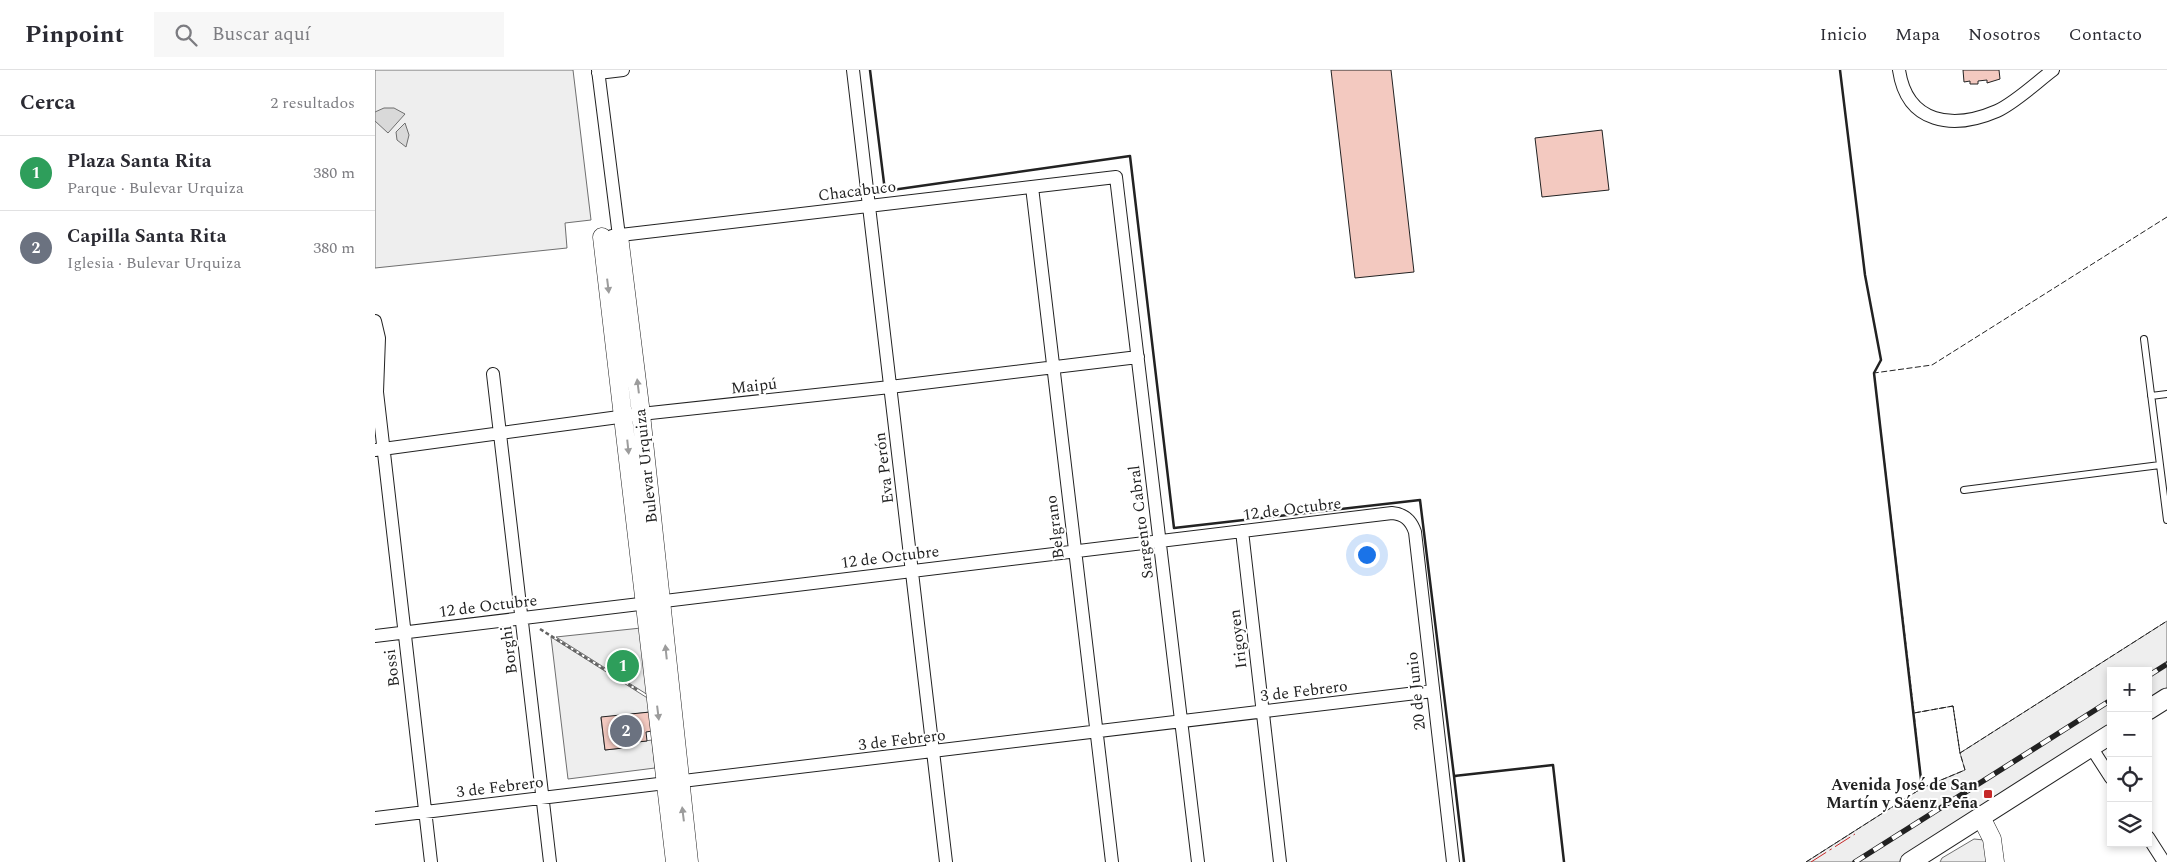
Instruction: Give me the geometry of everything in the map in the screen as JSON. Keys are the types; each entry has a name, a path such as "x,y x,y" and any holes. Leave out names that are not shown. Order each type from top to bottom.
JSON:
{"main road":[{"path":"2152,707 2167,698"},
{"path":"1918,860 1981,817 2107,737"}],"street":[{"path":"598,72 623,70"},
{"name":"Eva Perón","path":"853,70 946,862"},
{"path":"1899,70 1900,80 1912,103 1928,117 1949,123 1971,120 1998,111 2053,70"},
{"name":"Bulevar Urquiza","path":"598,72 611,237 633,415 673,783 675,862"},
{"name":"Chacabuco","path":"611,237 1117,177"},
{"name":"Sargento Cabral","path":"1117,177 1198,862"},
{"name":"Belgrano","path":"1032,187 1113,862"},
{"name":"Bossi","path":"375,321 379,338 377,392 379,449 405,632 431,862"},
{"name":"Maipú","path":"379,449 633,415 891,387 1138,357"},
{"name":"Borghi","path":"493,374 550,862"},
{"name":"12 de Octubre","path":"375,636 1392,513 1401,514 1407,518"},
{"name":"20 de Junio","path":"1407,518 1413,524 1415,532 1453,862"},
{"name":"Irigoyen","path":"1242,531 1280,862"},
{"name":"Bulevar Urquiza","path":"653,602 656,702 689,862"},
{"name":"3 de Febrero","path":"375,818 1181,723 1433,691"},
{"path":"2091,747 2107,772"},
{"path":"1981,817 1992,839 1995,862"},
{"path":"2152,843 2164,862"}],"lane":[{"path":"2144,339 2167,520"},
{"path":"2151,396 2167,394"},
{"path":"1964,490 2160,465"}],"path":[{"path":"522,618 656,702"}],"shaded area":[{"path":"375,70 573,70 591,220 565,223 567,248 375,268"},
{"path":"384,108 394,108 405,114 388,133 375,121 375,112"},
{"path":"405,123 409,135 406,147 397,140 396,132"},
{"path":"2167,621 2167,698 2152,707 2152,667 2107,667 2107,737 1910,862 1806,862 1922,788 1965,770 1960,753"},
{"path":"641,628 648,695 556,637"},
{"path":"551,637 649,699 650,712 601,718 605,750 622,748 621,734 636,732 638,742 652,740 655,768 568,779"},
{"path":"1974,839 1984,840 1990,862 1940,862 1942,858"}],"building":[{"path":"1331,70 1391,70 1414,272 1355,278"},
{"path":"1963,70 1999,70 2000,79 1987,83 1987,80 1978,81 1978,84 1970,84 1970,81 1964,82"},
{"path":"1602,130 1609,190 1542,197 1535,138"},
{"path":"650,712 652,731 646,732 647,741 637,742 636,732 621,734 623,748 605,750 601,717"}],"railway":[{"path":"2152,673 2167,664"},
{"path":"1855,862 2107,703"}],"fence":[{"path":"2167,217 1932,365 1874,373 1914,713 1953,706 1960,753 2167,621"},
{"path":"1953,706 1960,753 1965,770 1922,788 1914,713 1953,706"},
{"path":"1806,862 1922,788"}],"wall":[{"path":"870,70 885,191 1130,156 1174,528 1420,500 1454,776 1553,765 1564,862"},
{"path":"1840,70 1865,275 1881,360 1874,373 1922,788"},
{"path":"1456,776 1454,776 1464,862"}],"power":[{"path":"1811,862 1855,834"}],"place":[{"name":"Plaza Santa Rita","path":"623,666"},
{"name":"Capilla Santa Rita","path":"626,731"},
{"name":"Avenida José de San Martín y Sáenz Peña","path":"1988,794"}]}
